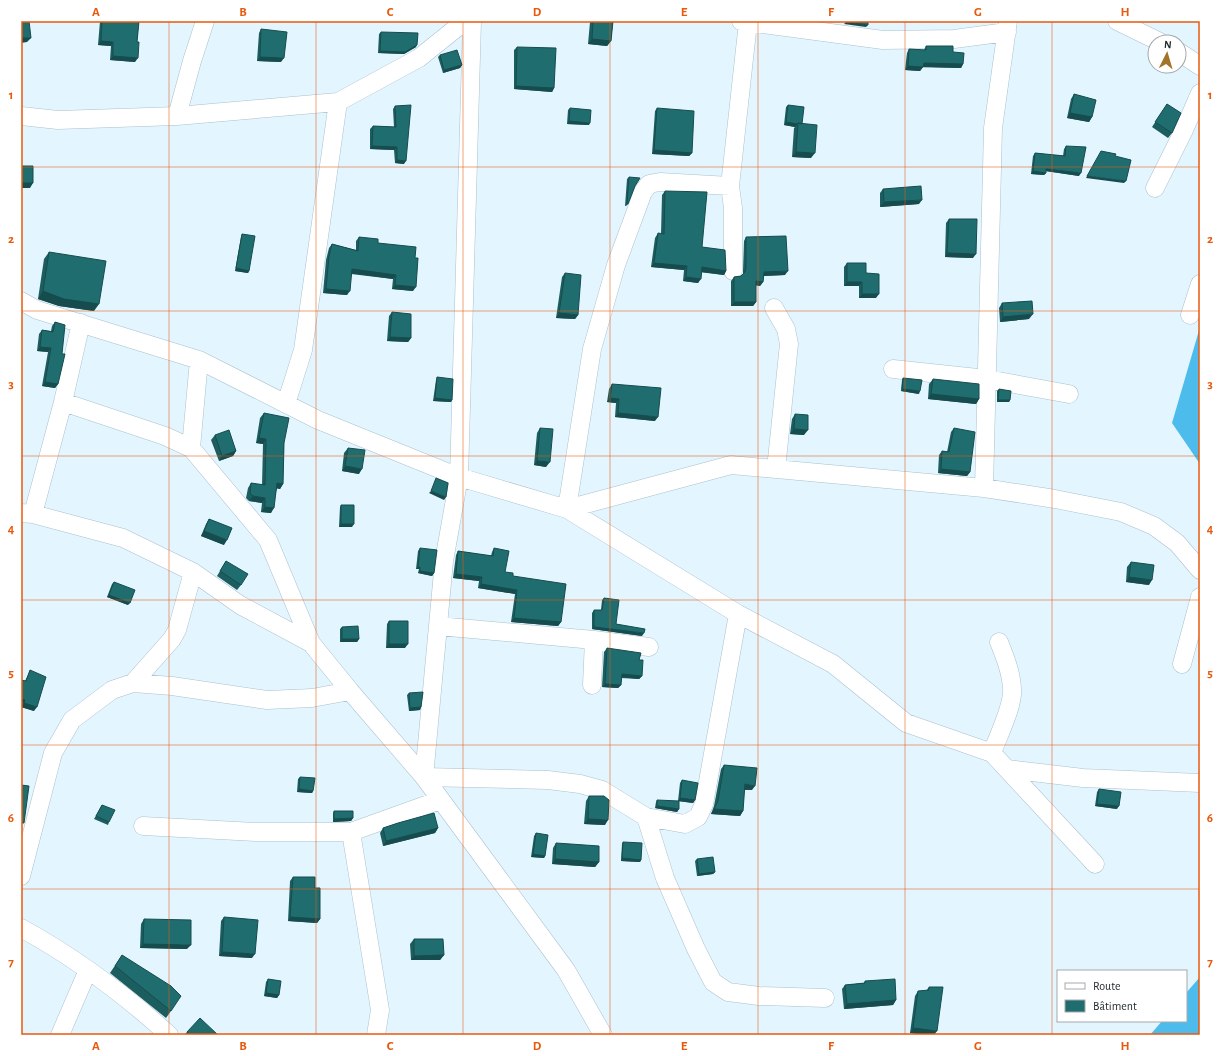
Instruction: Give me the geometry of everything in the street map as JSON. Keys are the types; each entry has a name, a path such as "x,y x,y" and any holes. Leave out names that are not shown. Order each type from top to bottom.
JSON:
{"street":[{"path":"177,116 205,21"},
{"path":"21,116 58,120 177,116 338,102 419,58 465,21"},
{"path":"424,777 444,562 459,477 464,249 472,21"},
{"path":"1116,21 1147,36"},
{"path":"733,271 733,208 730,186 744,22 883,40 954,39 1008,26 993,128 984,488"},
{"path":"1187,57 1200,66"},
{"path":"1154,188 1184,130 1200,93"},
{"path":"286,404 303,350 338,102"},
{"path":"567,509 592,349 616,265 643,192 649,184 660,182 730,186"},
{"path":"1190,315 1200,284"},
{"path":"21,301 29,310 81,324 199,360 318,420 459,477 567,509 738,614 833,664 906,723 992,753 1095,864"},
{"path":"774,308 786,330 789,344 776,469"},
{"path":"81,324 63,402 27,514 124,538 193,572 240,606 311,644"},
{"path":"191,448 199,360"},
{"path":"893,370 987,379 1069,394"},
{"path":"63,402 165,436 191,448 268,540 311,644 424,777 566,970 603,1035"},
{"path":"567,509 731,465 984,488 1055,499 1121,512 1154,526 1177,543 1200,570"},
{"path":"133,683 172,640 177,630 193,572"},
{"path":"1182,664 1200,597"},
{"path":"424,777 548,780 580,784 602,790 646,817 685,824 698,817 704,804 738,614"},
{"path":"438,626 594,640 649,647"},
{"path":"592,685 594,640"},
{"path":"992,753 1012,699 1013,688 1008,665 999,642"},
{"path":"21,876 53,753 72,720 112,690 133,683 172,686 267,700 312,698 350,691"},
{"path":"1007,769 1083,778 1200,783"},
{"path":"143,826 256,832 351,832 440,800"},
{"path":"646,817 665,878 696,949 713,982 728,992 758,996 825,998"},
{"path":"351,832 380,1010 376,1035"},
{"path":"21,928 38,937 88,970 146,1014 169,1035"},
{"path":"60,1035 88,970"}],"shaded area":[{"path":"1200,327 1200,464 1172,423"},
{"path":"1200,977 1200,1035 1150,1035 1161,1022 1187,1022 1187,992"}],"building":[{"path":"21,21 29,21 31,38 21,38"},
{"path":"102,21 139,21 137,42 139,42 138,58 113,56 113,42 101,41"},
{"path":"593,21 613,21 611,41 592,39"},
{"path":"868,21 868,25 846,22"},
{"path":"261,29 287,32 284,58 260,57"},
{"path":"381,32 418,33 417,45 405,52 380,51"},
{"path":"926,46 953,46 953,52 964,53 963,64 924,63 923,67 908,66 909,49 926,50"},
{"path":"517,47 556,48 554,88 516,86"},
{"path":"457,50 462,65 444,70 440,55"},
{"path":"1074,94 1096,100 1092,117 1070,113"},
{"path":"1167,104 1181,113 1172,133 1155,122"},
{"path":"411,105 406,161 397,160 397,147 372,146 373,126 396,127 395,106"},
{"path":"788,105 804,107 802,124 786,122"},
{"path":"570,108 591,110 590,123 569,121"},
{"path":"657,108 694,111 692,153 654,150"},
{"path":"798,123 817,125 815,153 796,152"},
{"path":"1066,146 1086,147 1081,173 1046,169 1046,173 1033,171 1035,153 1065,156"},
{"path":"1101,151 1116,154 1115,156 1131,160 1126,181 1087,176"},
{"path":"21,166 33,166 33,183 21,183"},
{"path":"629,177 640,178 627,204"},
{"path":"921,186 922,200 884,202 883,189"},
{"path":"665,191 707,192 702,247 725,250 726,271 702,267 701,279 686,277 687,266 654,263 658,233 664,234"},
{"path":"949,219 977,219 976,254 947,253"},
{"path":"242,234 255,236 249,271 236,268"},
{"path":"786,236 788,271 764,272 763,282 756,281 756,302 734,302 734,277 741,276 745,272 746,268 746,237"},
{"path":"359,237 378,239 378,243 416,247 415,258 418,258 416,287 395,285 396,275 352,269 350,291 326,289 329,256 332,244 358,251"},
{"path":"49,252 106,261 99,304 64,299 43,291"},
{"path":"847,263 866,263 866,273 879,274 879,294 862,294 862,282 847,282"},
{"path":"565,273 581,275 578,315 559,313"},
{"path":"1032,301 1033,314 1003,317 1002,303"},
{"path":"392,312 411,314 411,338 390,337"},
{"path":"55,322 65,325 62,354 65,354 58,384 45,382 51,348 40,347 42,330 53,332"},
{"path":"437,377 453,379 452,400 435,398"},
{"path":"903,378 922,380 920,391 902,389"},
{"path":"933,379 979,384 979,399 931,394"},
{"path":"612,384 661,388 658,417 618,413 619,399 610,398"},
{"path":"999,389 1011,391 1010,400 998,400"},
{"path":"264,413 289,418 284,443 283,484 277,483 274,508 265,507 265,498 253,496 250,493 251,483 265,485 266,439 259,438"},
{"path":"795,414 808,415 808,430 794,429"},
{"path":"540,428 553,429 550,462 537,461"},
{"path":"954,428 975,432 970,472 941,469 942,451 949,452"},
{"path":"229,430 236,451 222,456 215,435"},
{"path":"348,448 365,450 362,469 345,466"},
{"path":"436,478 448,483 446,497 431,491"},
{"path":"341,505 354,505 354,524 341,524"},
{"path":"209,519 232,528 227,540 204,531"},
{"path":"420,548 437,550 434,573 420,571 420,567 418,567"},
{"path":"494,548 509,551 505,572 513,573 513,576 566,584 561,622 514,618 517,590 481,584 482,577 456,574 458,551 493,556"},
{"path":"226,561 248,574 241,585 220,571"},
{"path":"1131,562 1154,565 1152,580 1129,577"},
{"path":"114,582 135,590 130,603 109,595"},
{"path":"604,598 619,600 616,624 645,629 644,633 594,627 594,610 602,610"},
{"path":"389,621 408,621 408,644 389,644"},
{"path":"358,626 359,639 342,639 342,627"},
{"path":"607,648 641,653 639,660 643,660 642,676 622,674 621,685 605,684"},
{"path":"30,670 46,677 37,707 24,703 25,700 21,699 21,680 26,681"},
{"path":"423,692 421,707 410,708 409,693"},
{"path":"724,765 757,768 755,786 745,784 743,811 714,809 718,801"},
{"path":"300,777 315,778 313,791 299,789"},
{"path":"682,780 698,783 695,800 680,798"},
{"path":"21,785 29,786 24,823 21,823"},
{"path":"1099,789 1121,792 1119,806 1097,804"},
{"path":"589,796 604,796 609,800 608,820 588,819"},
{"path":"657,800 679,801 679,809 657,806"},
{"path":"102,805 115,810 109,822 96,816"},
{"path":"334,811 353,811 353,818 334,819"},
{"path":"434,813 438,828 386,841 383,828"},
{"path":"536,833 548,835 545,856 533,854"},
{"path":"623,842 642,843 641,860 622,858"},
{"path":"556,843 599,846 599,862 555,859"},
{"path":"713,857 715,872 699,874 697,859"},
{"path":"293,877 315,877 315,888 320,888 320,919 290,917"},
{"path":"224,917 258,920 255,954 222,952"},
{"path":"144,919 191,920 191,945 143,944"},
{"path":"414,939 443,939 444,955 414,956"},
{"path":"122,955 171,986 181,996 171,1011 115,966"},
{"path":"268,979 281,981 279,995 266,993"},
{"path":"895,979 896,1000 847,1004 845,985 865,983 865,981"},
{"path":"929,987 943,987 937,1031 913,1028 918,991 929,990"},
{"path":"200,1018 218,1035 190,1035 187,1032"}]}
